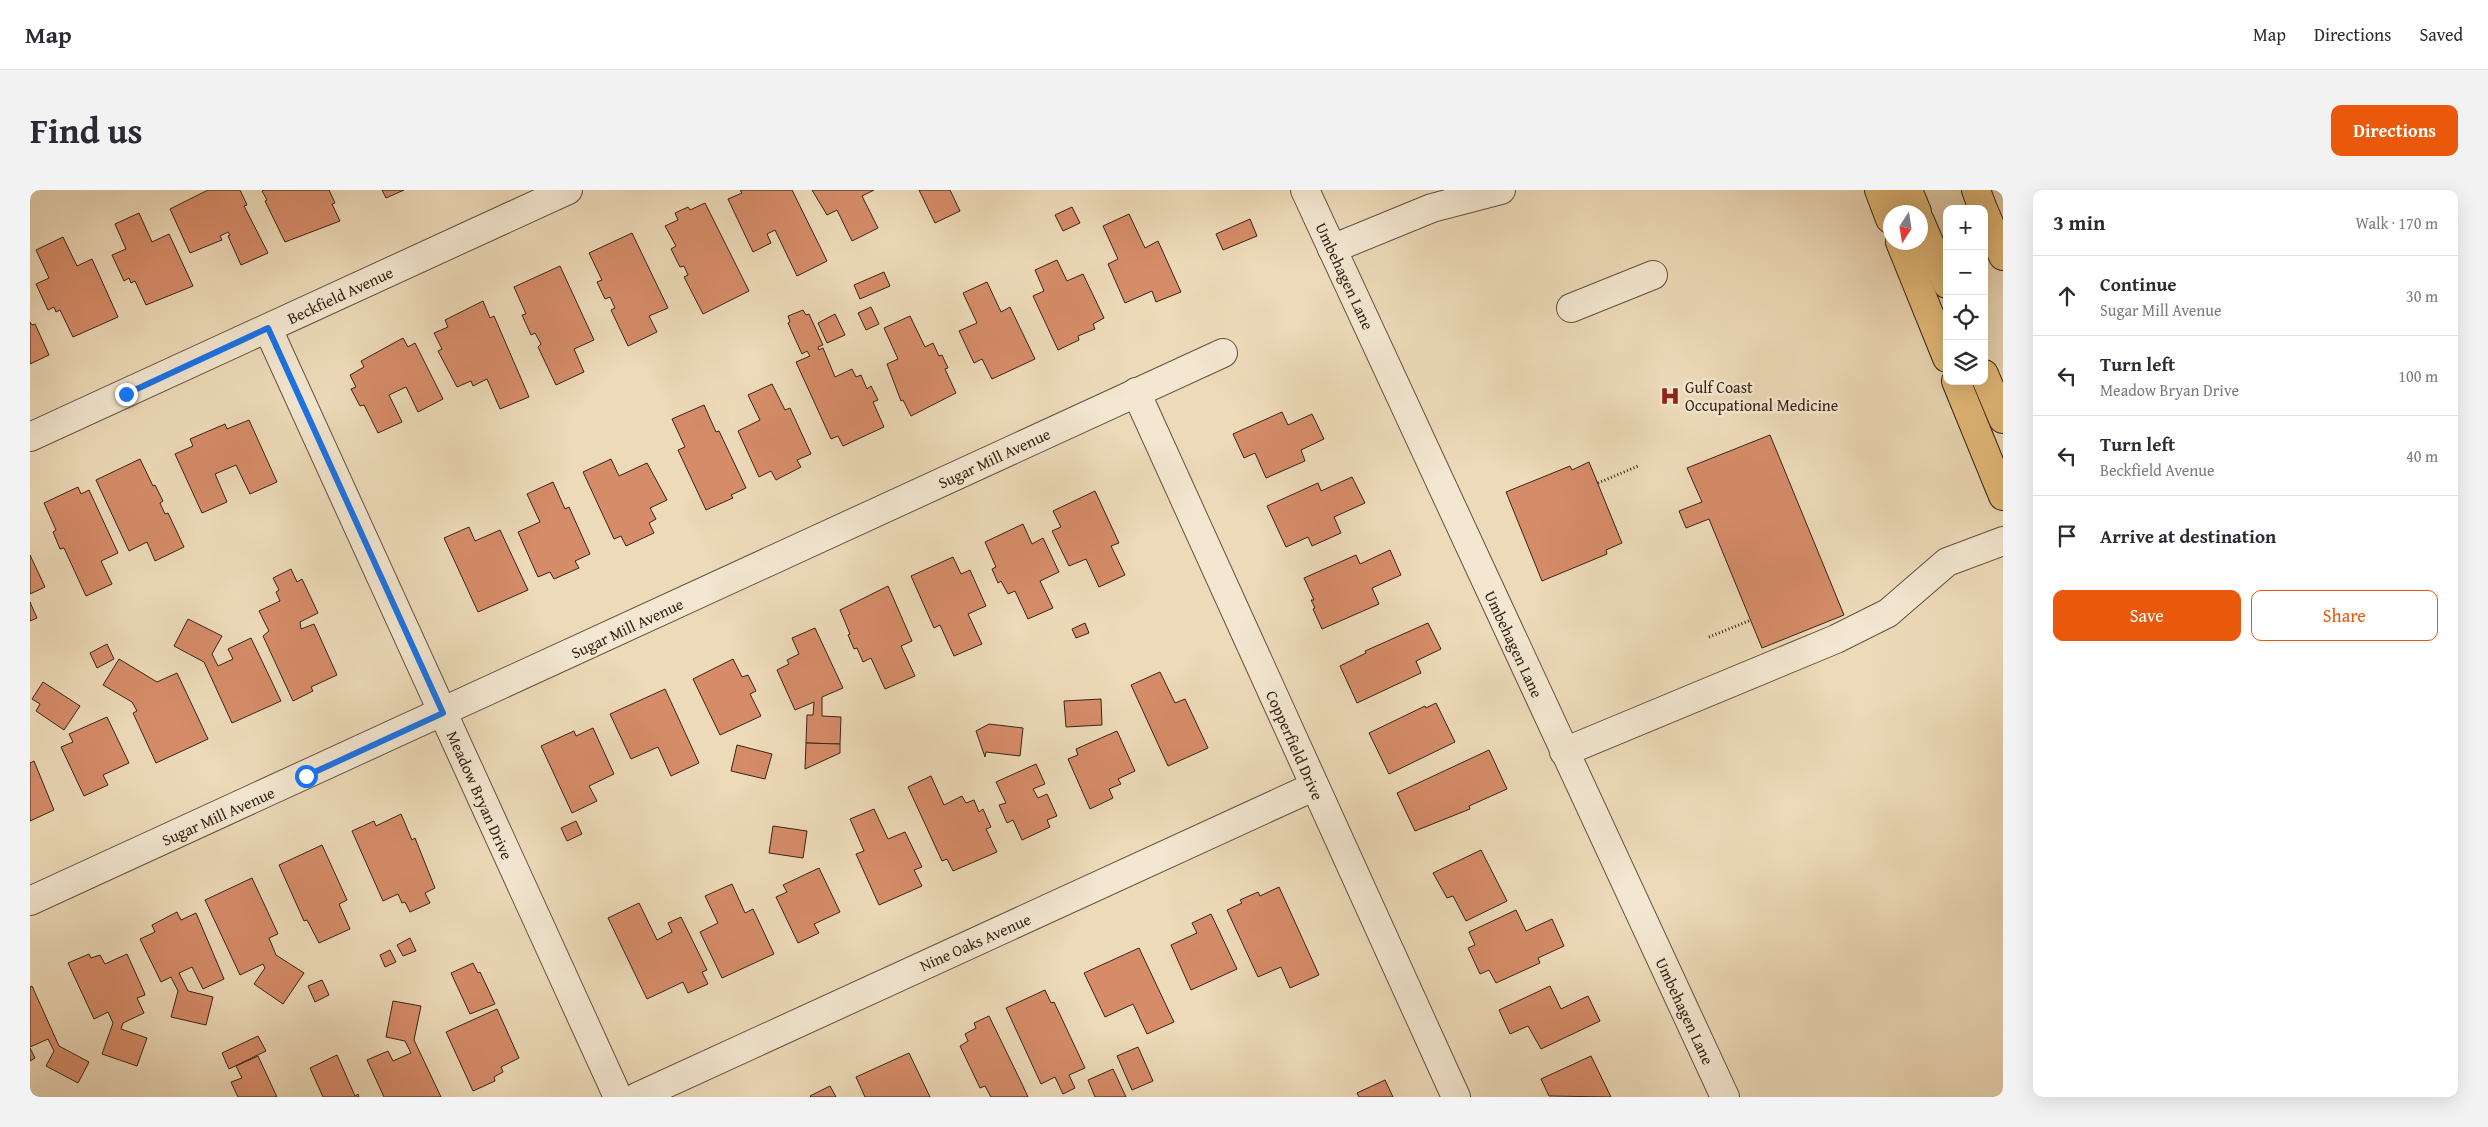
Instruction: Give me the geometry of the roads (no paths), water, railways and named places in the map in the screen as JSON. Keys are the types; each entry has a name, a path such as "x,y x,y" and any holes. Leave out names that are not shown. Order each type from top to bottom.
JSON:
{"highway":[{"path":"1879,190 1885,205"},
{"path":"1908,190 1914,205"},
{"path":"1976,190 1982,205"},
{"path":"1988,220 2003,256"},
{"path":"1928,240 1943,275"},
{"path":"1903,250 1943,348"},
{"path":"1988,383 2003,419"},
{"path":"1958,385 2003,496"}],"street":[{"name":"Beckfield Avenue","path":"30,437 568,190"},
{"name":"Umbehagen Lane","path":"1306,190 1725,1097"},
{"path":"1332,249 1432,208 1501,190"},
{"path":"1571,308 1653,275"},
{"name":"Meadow Bryan Drive","path":"268,328 618,1097"},
{"name":"Sugar Mill Avenue","path":"30,901 443,713 1223,353"},
{"name":"Copperfield Drive","path":"1136,392 1313,787 1456,1097"},
{"path":"1564,752 1836,639 1888,612 1947,562 2003,541"},
{"name":"Nine Oaks Avenue","path":"637,1097 1313,787"}],"place":[{"name":"Gulf Coast Occupational Medicine","path":"1670,396"}]}
